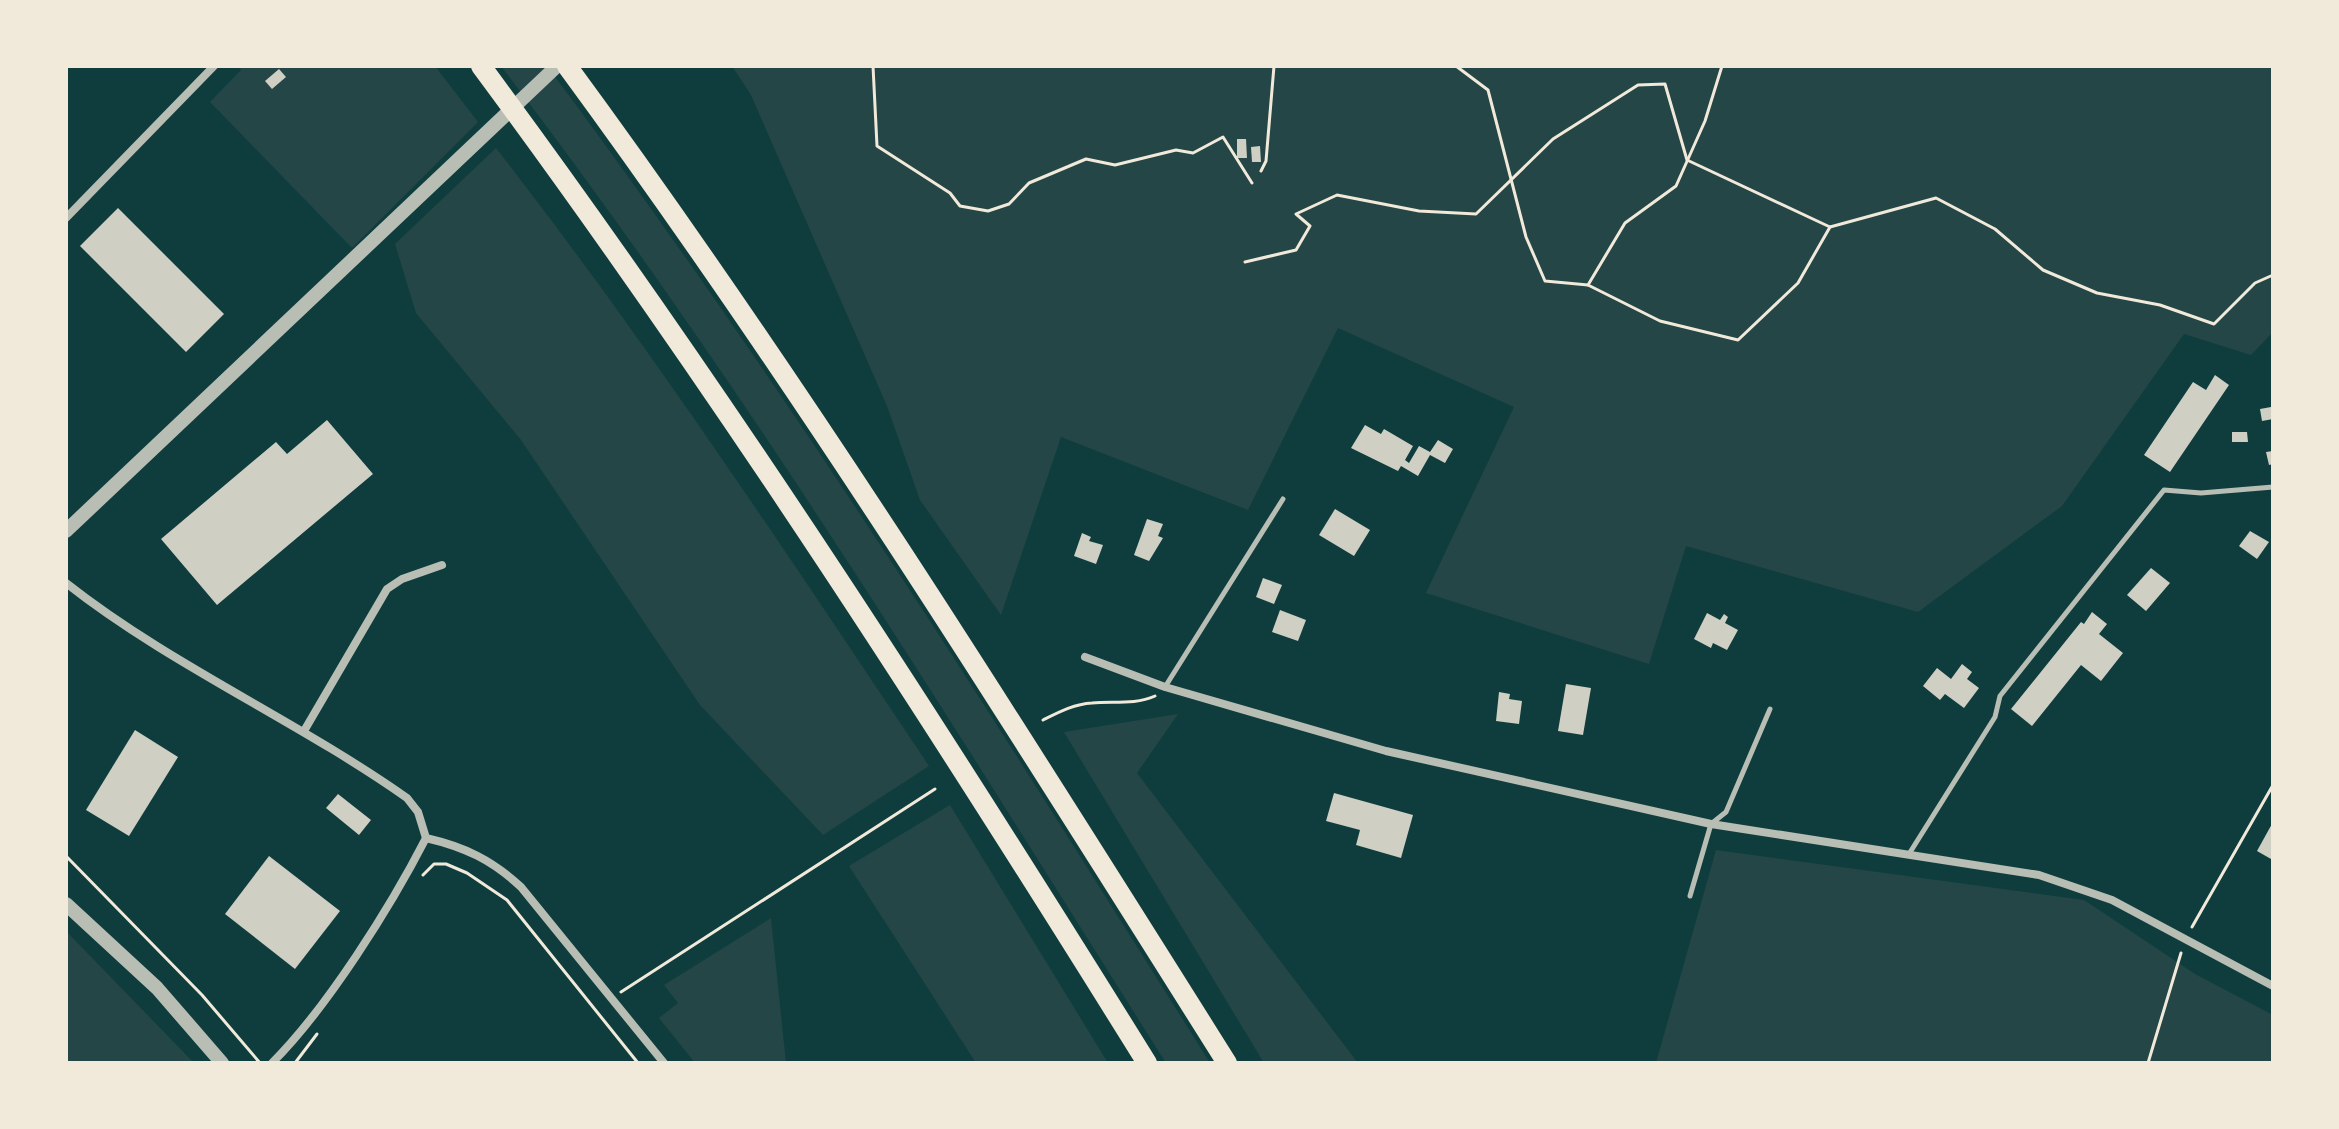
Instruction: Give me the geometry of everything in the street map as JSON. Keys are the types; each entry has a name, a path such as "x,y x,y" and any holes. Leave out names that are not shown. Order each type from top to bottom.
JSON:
{"highway":[{"path":"481,66 649,300 868,624 1147,1063"},
{"path":"567,66 703,258 923,585 1227,1063"}],"street":[{"path":"66,218 214,66"},
{"path":"66,531 557,66"},
{"path":"304,731 387,589 402,579 442,565"},
{"path":"66,583 99,609 304,731 407,798 418,812 426,838 325,1000 298,1038 272,1063"},
{"path":"1085,657 1165,687 1386,751 1711,824 2039,875 2112,900 2273,986"},
{"path":"426,838 473,851 501,868 521,887 664,1063"},
{"path":"66,904 157,988 222,1063"}],"lane":[{"path":"1909,854 1995,717 2000,696 2164,490 2201,493 2273,487"},
{"path":"1165,687 1283,499"},
{"path":"1690,896 1711,824 1726,812 1770,709"}],"path":[{"path":"873,66 877,146 950,193 960,206 988,211 1009,204 1029,183 1086,159 1115,165 1176,150 1193,153 1223,137 1252,183"},
{"path":"1261,171 1266,161 1274,66"},
{"path":"1456,66 1488,90 1514,179 1526,237 1545,281 1588,285 1660,321 1738,340 1798,283 1830,227"},
{"path":"1588,285 1625,223 1676,186 1722,66"},
{"path":"1245,262 1296,250 1310,226 1296,214 1337,195 1419,211 1476,214 1553,139 1638,85 1665,84 1687,160 1830,227 1936,198 1995,229 2043,270 2097,293 2160,305 2214,324 2255,283 2273,275"},
{"path":"1043,720 1067,707 1153,698 1165,687"},
{"path":"2148,1063 2186,937 2237,854 2273,785"},
{"path":"595,1010 935,789"},
{"path":"66,856 202,995 261,1063"},
{"path":"415,886 434,864 446,864 494,889 638,1063"},
{"path":"295,1063 321,1028"}],"shaded area":[{"path":"239,66 435,66 478,122 352,248 210,102 241,70"},
{"path":"501,66 547,66 722,309 889,558 1210,1063 1166,1063 926,683 762,432 591,186"},
{"path":"732,66 2273,66 2273,332 2251,355 2184,334 2062,506 1918,612 1686,546 1649,664 1426,593 1514,407 1338,328 1248,510 1061,437 1001,615 920,500 887,406 751,95"},
{"path":"496,148 664,376 929,766 823,835 700,705 521,440 416,313 395,244"},
{"path":"1178,714 1137,773 1358,1063 1264,1063 1064,732"},
{"path":"950,805 1108,1063 976,1063 849,866"},
{"path":"1716,850 2084,900 2195,974 2273,1015 2273,1063 1656,1063"},
{"path":"771,918 786,1063 695,1063 659,1018 678,1003 664,985"},
{"path":"66,931 194,1063 66,1063"}],"building":[{"path":"279,69 286,77 272,89 265,81"},
{"path":"1237,139 1246,139 1247,158 1237,158"},
{"path":"1260,146 1261,162 1252,162 1251,147"},
{"path":"118,208 224,314 186,352 80,246"},
{"path":"2215,375 2229,385 2170,472 2144,455 2193,382 2206,390"},
{"path":"2271,407 2273,419 2262,421 2260,409"},
{"path":"327,420 373,474 217,605 161,539 276,442 287,454"},
{"path":"1365,425 1381,434 1384,429 1413,446 1405,460 1409,463 1419,446 1430,452 1438,440 1453,449 1445,463 1430,455 1418,476 1401,466 1398,471 1351,448"},
{"path":"2232,432 2247,432 2248,442 2232,442"},
{"path":"2273,451 2273,464 2269,465 2266,452"},
{"path":"1335,509 1370,530 1354,556 1319,535"},
{"path":"1147,519 1163,524 1158,536 1163,538 1149,561 1134,555"},
{"path":"2250,531 2269,542 2257,559 2239,546"},
{"path":"1082,533 1091,537 1089,541 1103,545 1096,564 1074,556"},
{"path":"2151,568 2170,583 2146,611 2127,595"},
{"path":"1263,578 1282,585 1274,604 1256,597"},
{"path":"1280,610 1306,620 1298,641 1272,632"},
{"path":"2092,612 2107,624 2099,634 2123,653 2101,681 2081,665 2032,726 2011,709"},
{"path":"1707,613 1720,620 1724,614 1728,617 1725,623 1738,630 1727,650 1713,643 1711,648 1694,639"},
{"path":"1962,664 1972,672 1967,679 1979,688 1964,708 1945,694 1940,700 1923,686 1937,668 1951,679"},
{"path":"1566,684 1591,688 1583,735 1558,731"},
{"path":"1499,692 1510,694 1509,699 1522,701 1519,724 1496,721"},
{"path":"135,730 178,757 129,836 86,810"},
{"path":"1334,793 1413,815 1401,858 1356,845 1360,830 1326,821"},
{"path":"338,794 371,820 359,835 326,808"},
{"path":"2273,822 2273,855 2271,859 2257,851"},
{"path":"269,856 340,911 295,969 225,914"}]}
